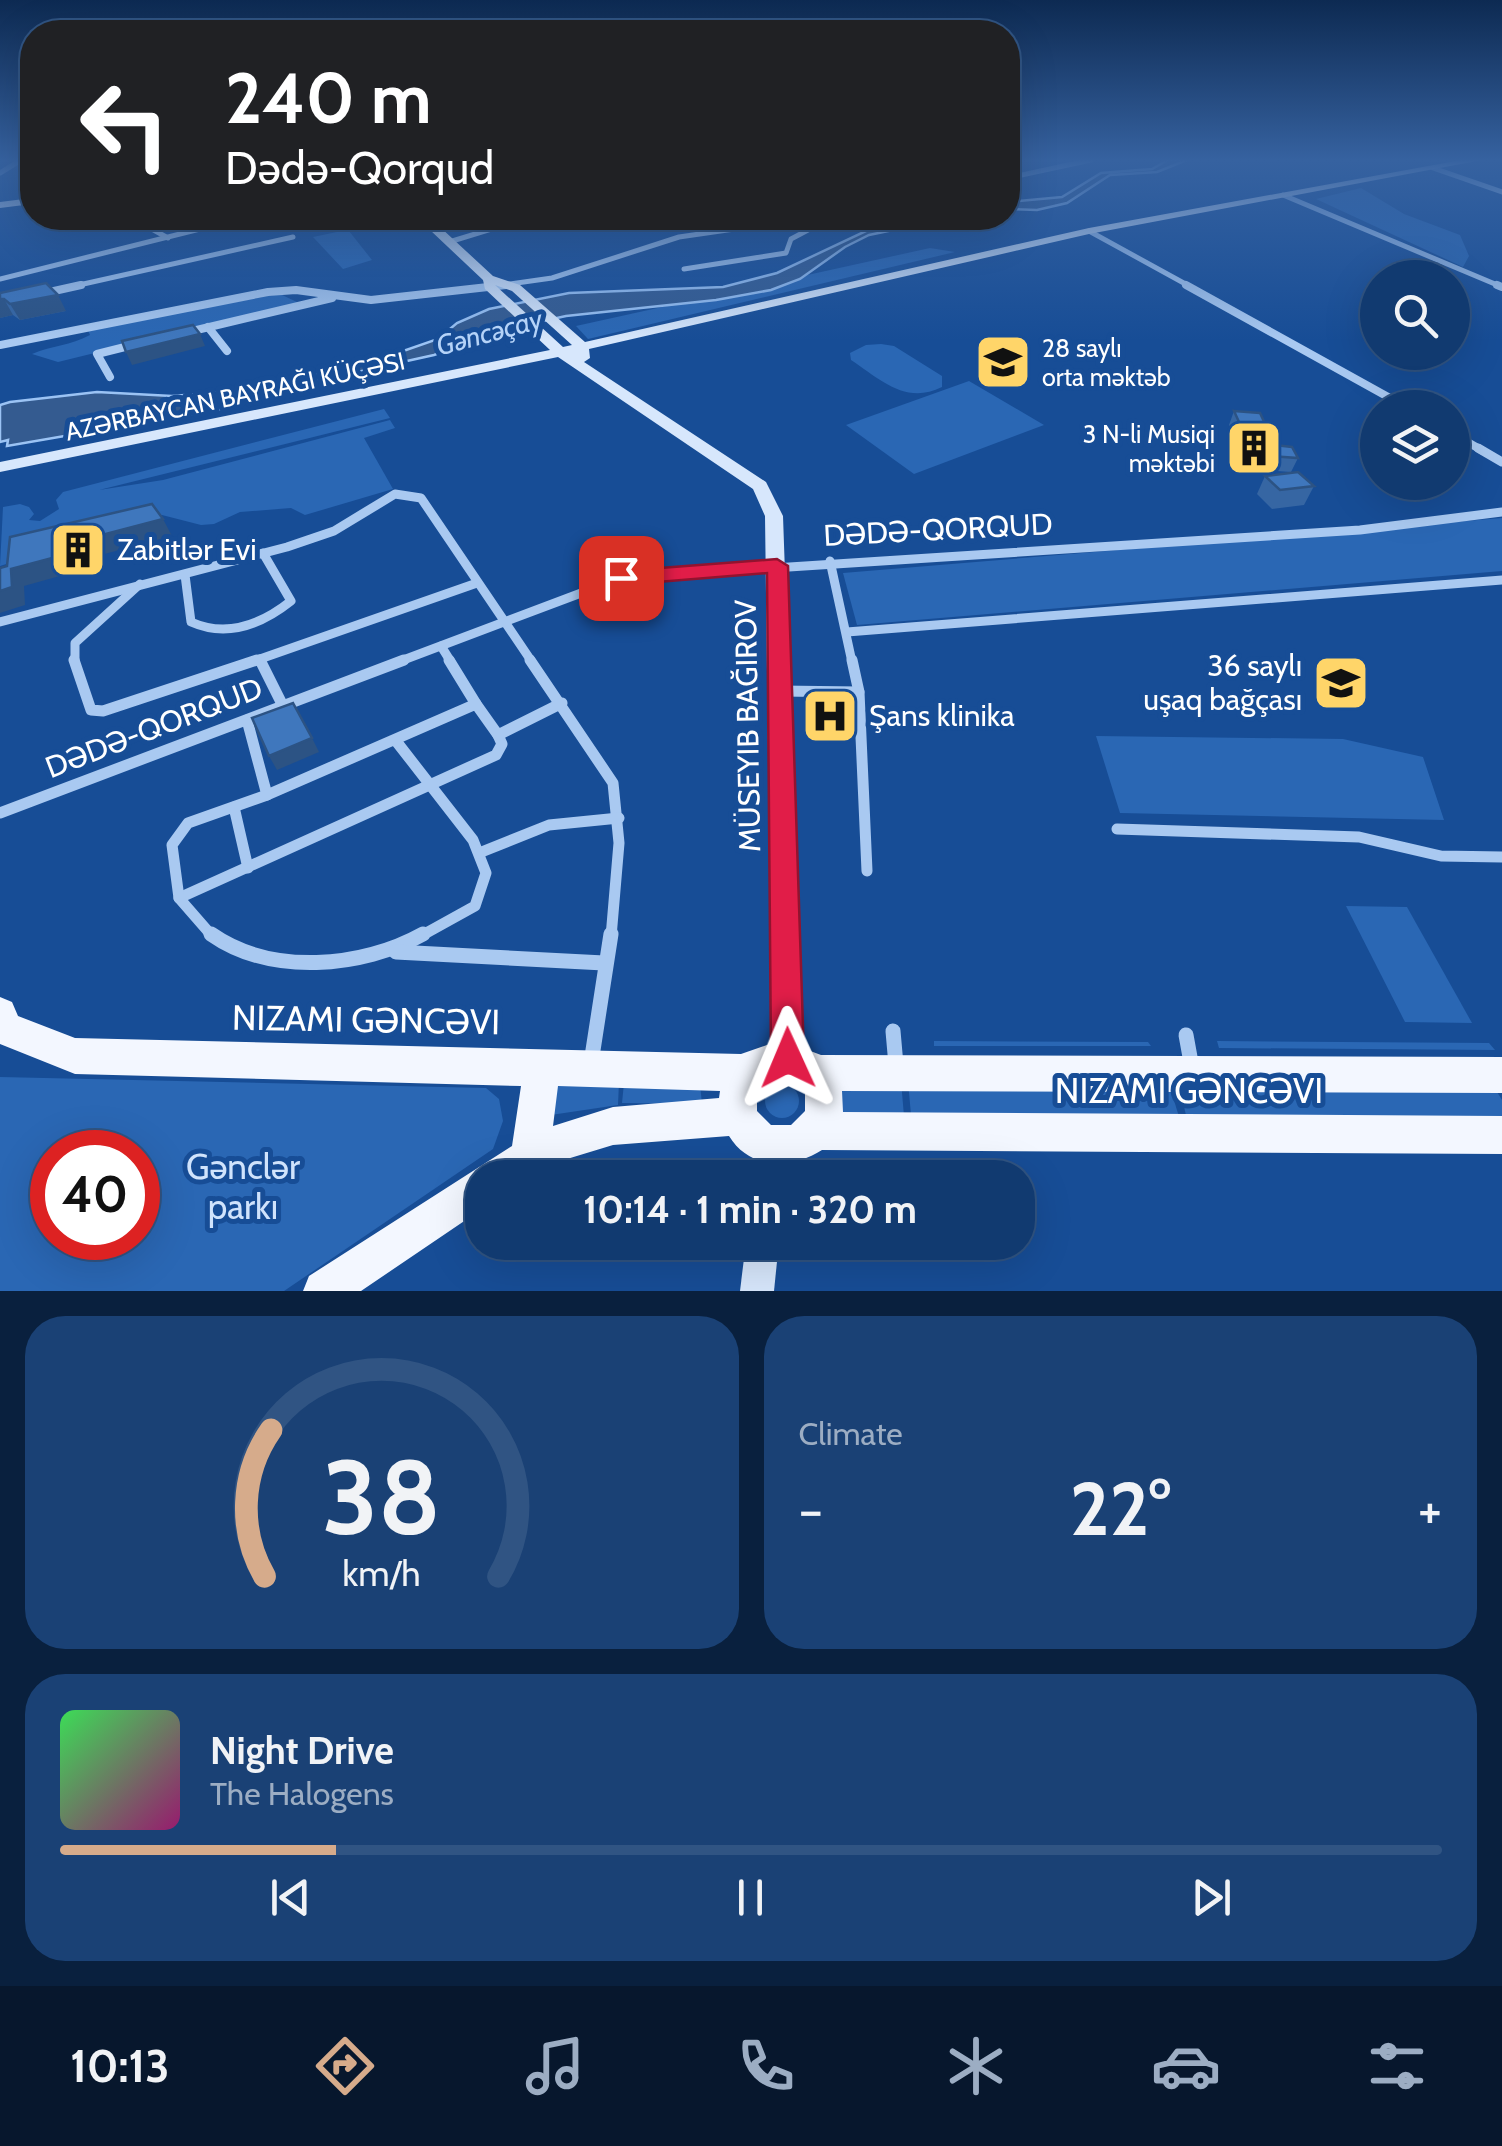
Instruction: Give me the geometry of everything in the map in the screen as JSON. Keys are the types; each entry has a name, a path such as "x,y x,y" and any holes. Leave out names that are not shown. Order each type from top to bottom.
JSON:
{"main road":[{"name":"NIZAMI GƏNCƏVI","path":"1,1023 74,1056 748,1073"},
{"path":"772,1160 740,1117 737,1100 748,1073 759,1063 800,1065 824,1101 816,1131 775,1160"},
{"name":"NIZAMI GƏNCƏVI","path":"800,1065 897,1073 1502,1075"},
{"path":"530,1154 542,1066"},
{"path":"522,1160 579,1132 630,1121 740,1117"},
{"name":"NIZAMI GƏNCƏVI","path":"816,1131 1502,1135"},
{"path":"324,1291 465,1197"}],"street":[{"path":"0,467 560,352 1147,220"},
{"path":"1343,220 1502,287"},
{"path":"154,230 168,238"},
{"path":"0,279 198,230"},
{"path":"436,230 560,352 760,486 774,516 800,1065"},
{"path":"448,242 488,230"},
{"path":"0,345 268,292 296,290 393,300 513,286 552,278 702,230"},
{"path":"679,238 731,230"},
{"path":"684,269 786,253 791,239 808,230"},
{"path":"1089,231 1376,390"},
{"path":"34,296 293,237"},
{"path":"513,286 582,347 584,370"},
{"path":"171,336 338,296"},
{"path":"208,327 227,352"},
{"path":"110,378 97,354 134,345"},
{"path":"1470,443 1502,462"},
{"path":"0,622 141,583 185,575 334,531 368,504 396,493 422,498 614,783 619,818 617,870 591,1067"},
{"name":"DƏDƏ-QORQUD","path":"0,814 621,578 1360,530 1502,512"},
{"path":"185,575 191,622 224,631 276,612 291,600 264,552"},
{"path":"830,562 858,692 866,871"},
{"path":"848,632 1502,580"},
{"path":"141,583 75,643 72,652 86,704 92,710 103,712 477,582"},
{"path":"178,898 496,755 502,744 498,734 441,646"},
{"path":"260,659 283,706"},
{"path":"780,690 858,692"},
{"path":"476,704 267,795 188,823 172,846 178,898 213,937 295,964 391,952 604,963"},
{"path":"498,734 562,704"},
{"path":"247,720 267,795"},
{"path":"391,952 432,933 475,906 486,874 473,840 396,741"},
{"path":"234,807 248,868"},
{"path":"478,854 549,825 619,818"},
{"path":"1117,829 1358,837 1441,856 1502,857"},
{"path":"892,1031 897,1073"},
{"path":"1186,1035 1193,1074"},
{"path":"758,1291 761,1260"}],"green space":[{"path":"1362,220 1421,220 1460,235 1469,256 1467,260 1448,260"},
{"path":"354,230 349,231 372,260 343,269 313,237"},
{"path":"930,248 955,252 588,339 576,326"},
{"path":"280,294 299,303 58,362 32,354 83,339 90,335 87,328"},
{"path":"866,345 894,346 942,376 942,387 929,392 905,392 851,360 850,353"},
{"path":"969,381 1044,425 914,474 846,425"},
{"path":"384,409 390,418 99,490 163,480 390,420 395,428 364,438 393,489 305,515 291,508 240,512 214,524 201,525 162,515 0,566 3,507 29,507 34,514 29,520 40,521 59,509 56,500 63,492"},
{"path":"1502,518 1502,571 857,625 843,573"},
{"path":"1096,736 1343,739 1423,757 1444,820 1120,813"},
{"path":"1346,906 1407,907 1472,1023 1405,1022"},
{"path":"934,1041 1148,1042 1151,1046 934,1046"},
{"path":"1217,1041 1489,1043 1495,1050 1219,1048"},
{"name":"Gənclər parkı","path":"0,1077 486,1088 499,1099 503,1121 493,1149 477,1160 465,1160 465,1168 284,1291 0,1291"},
{"path":"548,1081 619,1082 618,1105 544,1116"},
{"path":"834,1081 901,1081 904,1116 842,1115"},
{"path":"908,1081 1169,1084 1180,1120 911,1115"},
{"path":"624,1083 700,1084 702,1104 622,1103"},
{"path":"782,1084 794,1089 799,1101 794,1113 782,1118 770,1113 765,1101 770,1089"},
{"path":"1179,1084 1494,1087 1502,1100 1502,1126 1187,1120"}],"water":[{"name":"Gəncəçay","path":"868,230 893,230 869,235 800,279 771,290 716,300 566,316 511,328 434,355 267,392 232,407 7,446 8,440 0,442 0,405 10,402 97,392 172,396 237,391 386,357 438,339 457,323 489,309 569,293 723,287 777,273"}],"building":[{"path":"46,283 58,295 10,304 0,299 0,293"},
{"path":"193,325 200,334 126,352 122,341"},
{"path":"1234,411 1260,413 1275,445 1292,447 1298,458 1254,455"},
{"path":"1298,472 1314,486 1280,490 1265,476"},
{"path":"152,504 163,519 56,547 56,557 11,569 12,587 0,591 0,568 7,566 10,537"},
{"path":"293,703 312,738 269,756 252,718"}],"place":[{"name":"28 saylı orta məktəb","path":"1003,362"},
{"name":"3 N-li Musiqi məktəbi","path":"1254,448"},
{"name":"Zabitlər Evi","path":"78,550"},
{"name":"36 saylı uşaq bağçası","path":"1341,683"},
{"name":"Şans klinika","path":"830,716"}],"route":[{"path":"621,578 777,566 788,1058"}]}
